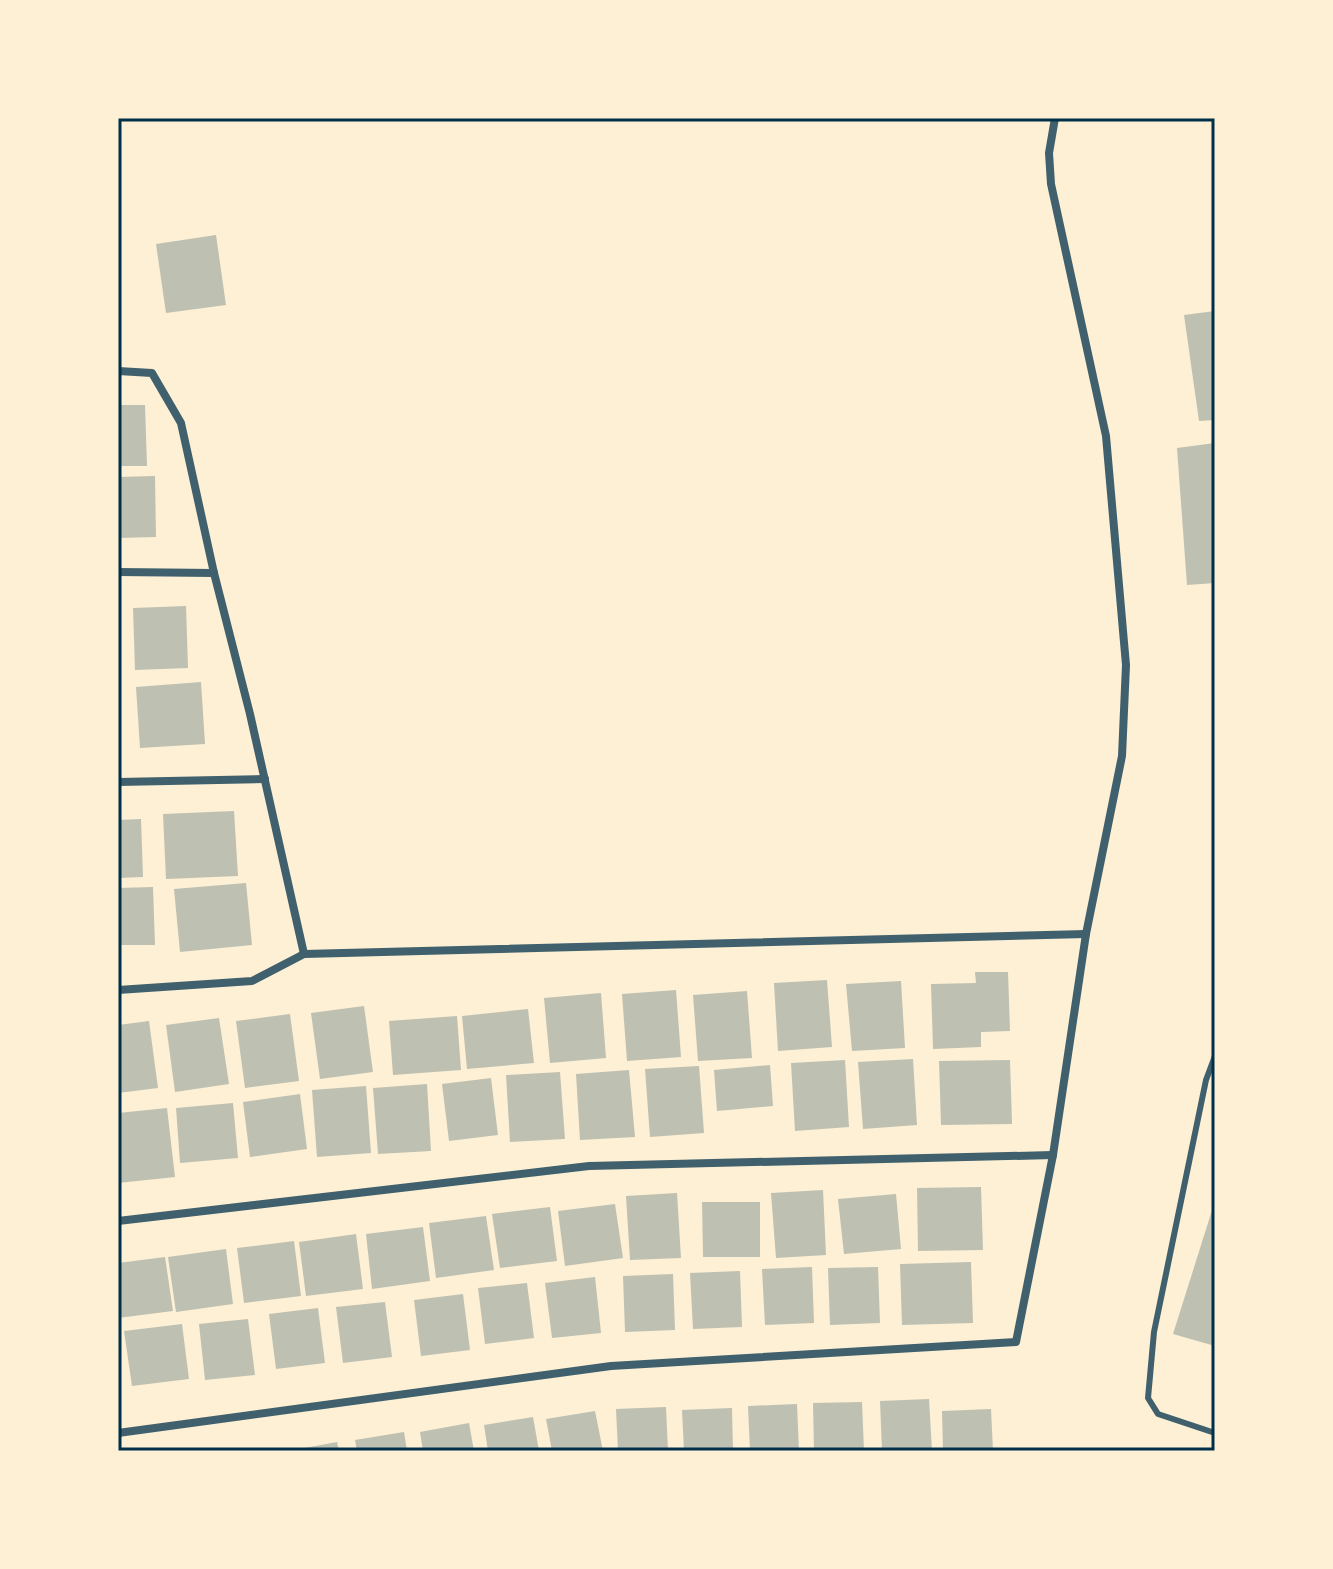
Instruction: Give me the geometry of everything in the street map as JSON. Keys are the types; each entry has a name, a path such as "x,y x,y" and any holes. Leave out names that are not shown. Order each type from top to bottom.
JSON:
{"street":[{"path":"118,1433 611,1366 1016,1342 1053,1155 1086,934 1122,756 1126,665 1106,436 1051,184 1049,153 1055,118"},
{"path":"118,371 152,373 181,423 304,954"},
{"path":"118,572 214,573"},
{"path":"118,782 265,779"},
{"path":"118,990 252,981 304,954 1086,934"},
{"path":"118,1221 589,1166 1053,1155"}],"lane":[{"path":"1215,1056 1206,1080 1148,1371 1148,1398 1158,1414 1215,1433"}],"building":[{"path":"216,235 226,305 166,313 156,244"},
{"path":"1215,311 1215,420 1199,421 1184,315"},
{"path":"118,405 145,405 147,466 118,466"},
{"path":"1215,443 1215,583 1187,585 1177,448"},
{"path":"155,476 156,537 118,538 118,477"},
{"path":"186,606 188,668 135,670 133,608"},
{"path":"201,682 205,744 140,748 136,687"},
{"path":"234,811 238,876 166,879 163,814"},
{"path":"141,819 143,877 118,878 118,820"},
{"path":"246,883 252,945 180,952 174,889"},
{"path":"153,887 155,945 118,945 118,888"},
{"path":"975,972 1008,972 1010,1031 981,1032 981,1047 933,1049 931,984 976,983"},
{"path":"827,980 832,1047 778,1051 774,983"},
{"path":"901,981 905,1048 852,1051 846,984"},
{"path":"676,990 681,1057 627,1061 622,994"},
{"path":"747,991 752,1058 698,1061 693,995"},
{"path":"601,993 606,1058 550,1063 544,998"},
{"path":"364,1006 373,1072 320,1079 311,1013"},
{"path":"528,1009 534,1063 467,1069 462,1016"},
{"path":"290,1014 299,1081 245,1088 236,1021"},
{"path":"457,1016 461,1070 393,1075 389,1021"},
{"path":"219,1018 229,1084 175,1092 166,1025"},
{"path":"149,1021 158,1088 118,1093 118,1025"},
{"path":"913,1059 917,1125 863,1129 858,1062"},
{"path":"845,1060 849,1127 795,1131 791,1063"},
{"path":"1010,1060 1012,1124 941,1125 939,1061"},
{"path":"770,1065 773,1106 717,1111 714,1070"},
{"path":"699,1066 704,1133 650,1137 645,1069"},
{"path":"629,1070 635,1137 580,1140 576,1074"},
{"path":"560,1072 565,1139 510,1142 506,1075"},
{"path":"491,1078 498,1135 449,1141 442,1084"},
{"path":"427,1084 431,1151 378,1154 373,1088"},
{"path":"366,1086 371,1153 317,1157 312,1090"},
{"path":"300,1094 307,1149 250,1157 243,1102"},
{"path":"233,1103 238,1158 180,1163 176,1108"},
{"path":"167,1108 175,1177 118,1183 118,1113"},
{"path":"981,1187 983,1250 918,1251 917,1188"},
{"path":"823,1190 826,1255 776,1258 771,1193"},
{"path":"677,1193 681,1258 630,1260 626,1196"},
{"path":"896,1194 901,1249 844,1254 838,1199"},
{"path":"702,1202 760,1202 760,1257 703,1257"},
{"path":"615,1204 623,1258 565,1266 558,1211"},
{"path":"1215,1204 1215,1346 1173,1334"},
{"path":"550,1207 557,1261 500,1268 492,1214"},
{"path":"486,1216 494,1270 436,1278 429,1223"},
{"path":"423,1227 430,1281 372,1289 366,1234"},
{"path":"356,1234 363,1289 306,1296 299,1242"},
{"path":"294,1241 301,1296 244,1303 237,1248"},
{"path":"226,1249 233,1304 176,1312 168,1257"},
{"path":"165,1257 173,1311 118,1318 118,1263"},
{"path":"971,1262 973,1323 902,1325 900,1264"},
{"path":"812,1267 814,1323 765,1325 762,1269"},
{"path":"878,1267 880,1323 830,1325 828,1268"},
{"path":"740,1271 742,1327 693,1329 690,1273"},
{"path":"673,1274 675,1330 625,1332 623,1276"},
{"path":"595,1277 601,1333 552,1338 545,1283"},
{"path":"527,1283 534,1338 485,1344 478,1288"},
{"path":"463,1294 470,1350 421,1356 414,1300"},
{"path":"385,1302 392,1357 343,1363 336,1307"},
{"path":"318,1308 325,1363 276,1369 269,1314"},
{"path":"248,1319 255,1375 205,1380 199,1324"},
{"path":"182,1324 189,1379 132,1386 124,1331"},
{"path":"929,1399 932,1451 882,1451 880,1401"},
{"path":"862,1402 864,1451 814,1451 813,1403"},
{"path":"797,1404 799,1451 750,1451 748,1406"},
{"path":"666,1407 668,1451 618,1451 616,1409"},
{"path":"732,1408 733,1451 684,1451 682,1410"},
{"path":"991,1409 993,1451 943,1451 942,1411"},
{"path":"595,1411 603,1451 552,1451 546,1419"},
{"path":"533,1417 539,1451 488,1451 484,1425"},
{"path":"469,1423 474,1451 423,1451 420,1432"},
{"path":"404,1432 407,1451 357,1451 355,1440"},
{"path":"337,1442 339,1451 299,1451 299,1449"}]}
